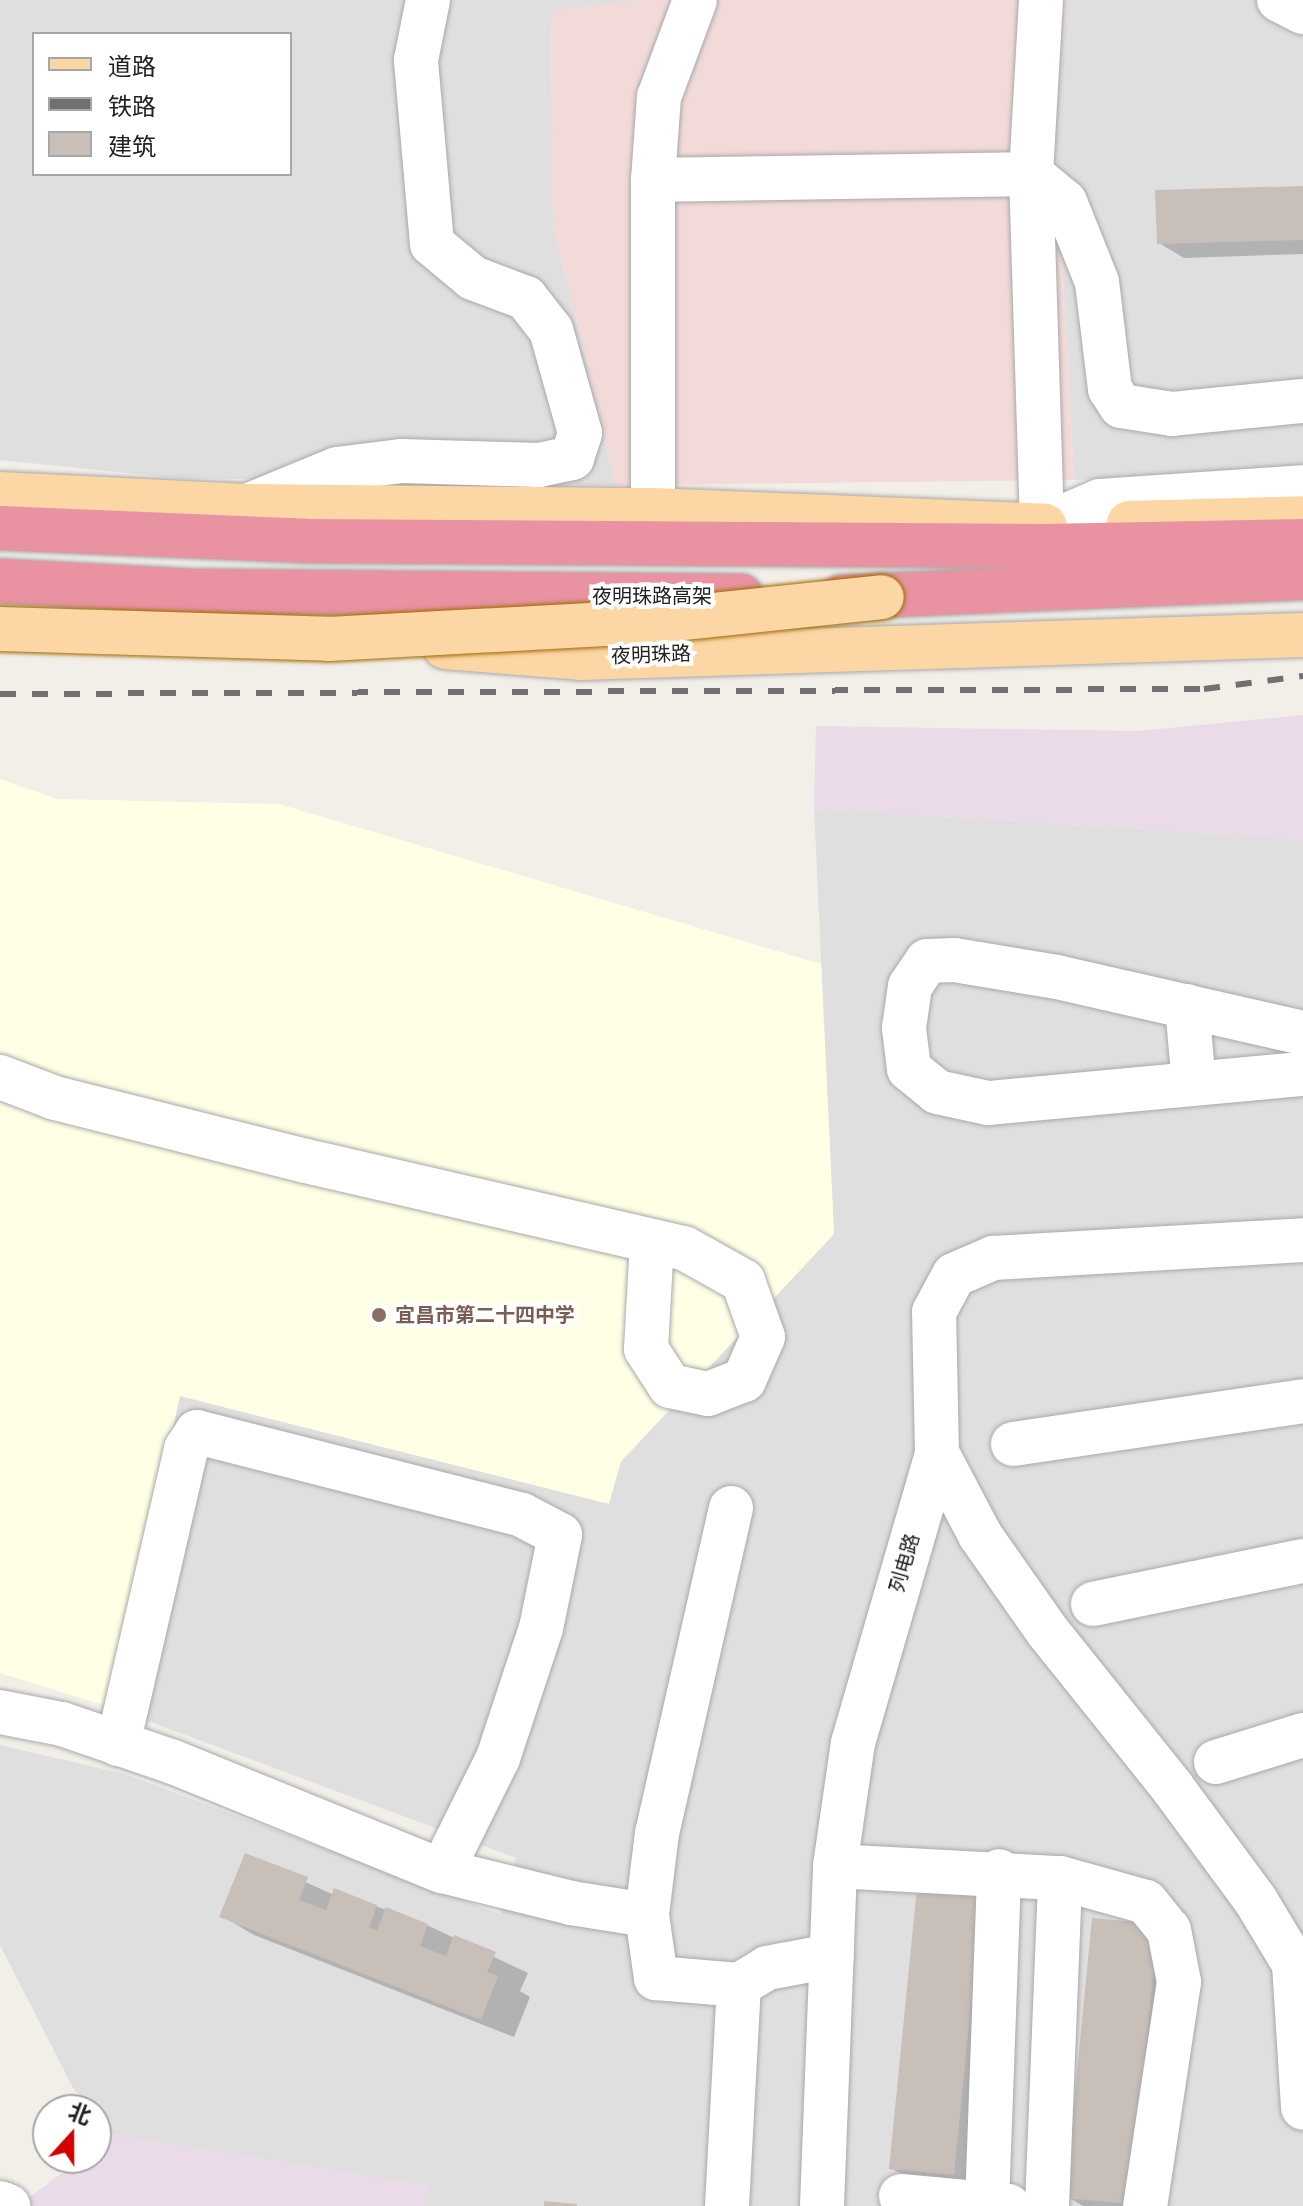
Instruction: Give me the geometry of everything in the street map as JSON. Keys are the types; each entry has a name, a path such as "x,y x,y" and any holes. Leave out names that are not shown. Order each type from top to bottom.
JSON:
{"highway":[{"path":"0,528 306,541 1044,546 1303,541"},
{"name":"夜明珠路高架","path":"0,581 207,591 882,597 1303,578"}],"main road":[{"path":"0,494 247,506 653,510 1042,526 1303,518"},
{"path":"0,629 329,639 646,622 882,597"},
{"name":"夜明珠路","path":"0,613 581,658 1303,635"}],"street":[{"path":"247,506 337,469 401,461 539,465 572,458 580,433 551,330 526,298 473,278 432,244 416,60 428,0"},
{"path":"653,510 653,180 659,97 695,0"},
{"path":"1041,0 1031,174 1042,526 1100,501 1303,487"},
{"path":"1279,0 1303,12"},
{"path":"653,180 1031,174 1065,202 1097,282 1110,389 1121,406 1172,414 1303,401"},
{"path":"1303,1033 1057,977 927,961 910,986 904,1028 909,1069 937,1092 988,1103 1303,1074"},
{"path":"1187,1006 1194,1084"},
{"path":"0,1077 55,1098 291,1158 652,1241"},
{"name":"列电路","path":"822,2206 835,1866 853,1743 937,1453 934,1312 954,1275 993,1258 1303,1240"},
{"path":"1013,1444 1303,1401"},
{"path":"118,1744 186,1449 197,1432 522,1515 560,1535 541,1628 498,1758 442,1871"},
{"path":"937,1453 980,1535 1031,1608 1247,1888 1294,1964 1303,2108"},
{"path":"731,1508 660,1818 647,1915 656,1978 739,1985 767,1968 832,1956"},
{"path":"1093,1604 1303,1561"},
{"path":"0,1712 62,1724 118,1744 335,1824 442,1871 571,1903 647,1915"},
{"path":"1216,1762 1303,1735"},
{"path":"835,1866 999,1871 1060,1878 1146,1902 1169,1930 1179,1982 1145,2206"},
{"path":"901,2196 998,2205 999,1871"},
{"path":"1047,2206 1060,1878"},
{"path":"727,2206 739,1985"},
{"path":"0,2203 8,2206"}],"shaded area":[{"path":"0,0 646,0 551,10 553,224 616,485 175,478 0,460"},
{"path":"646,0 1067,0 1055,128 1074,480 616,485 553,224 551,10"},
{"path":"1067,0 1303,0 1303,465 1074,480 1055,128"},
{"path":"1303,715 1303,839 814,808 816,726 1139,731"},
{"name":"宜昌市第二十四中学","path":"0,779 57,799 279,804 821,964 834,1234 621,1461 609,1504 180,1396 110,1707 0,1673"},
{"path":"814,808 1303,839 1303,2206 423,2206 428,2186 113,2135 112,2094 78,2094 73,2088 0,1945 0,1745 125,1774 500,1914 516,1858 110,1707 180,1396 609,1503 621,1462 834,1234"},
{"path":"112,2136 429,2186 423,2206 18,2206 61,2174 112,2174"}],"building":[{"path":"1303,186 1303,240 1157,244 1155,190"},
{"path":"245,1853 308,1877 299,1900 326,1910 334,1888 377,1905 369,1927 377,1930 386,1907 428,1924 420,1946 446,1956 454,1935 496,1952 487,1972 498,1976 481,2020 219,1917"},
{"path":"917,1888 982,1894 954,2175 889,2169"},
{"path":"1092,1918 1158,1924 1131,2204 1065,2198"},
{"path":"544,2201 577,2204 577,2206 544,2206"}],"railway":[{"path":"0,694 1204,689 1303,676"}],"place":[{"name":"宜昌市第二十四中学","path":"379,1315"}]}
